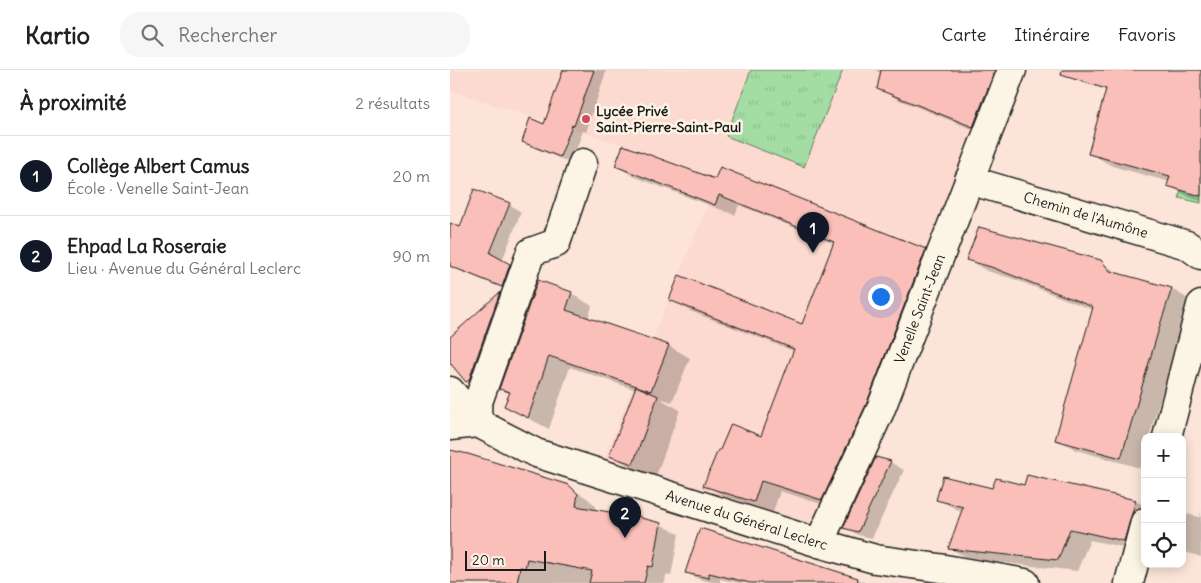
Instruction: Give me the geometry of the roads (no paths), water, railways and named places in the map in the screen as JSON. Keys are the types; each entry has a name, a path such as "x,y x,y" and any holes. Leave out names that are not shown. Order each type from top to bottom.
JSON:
{"street":[{"name":"Venelle Saint-Jean","path":"819,543 880,411 1012,70"},
{"path":"450,426 478,422 477,405 531,252 556,243 583,163"},
{"name":"Chemin de l'Aumône","path":"969,180 1187,245 1201,255"},
{"path":"1168,433 1201,305"},
{"name":"Avenue du Général Leclerc","path":"450,391 478,422 536,453 875,559 1025,583"},
{"path":"1129,583 1145,523"}],"place":[{"name":"Lycée Privé Saint-Pierre-Saint-Paul","path":"586,119"},
{"name":"Collège Albert Camus","path":"813,253"},
{"name":"Ehpad La Roseraie","path":"625,538"}]}
